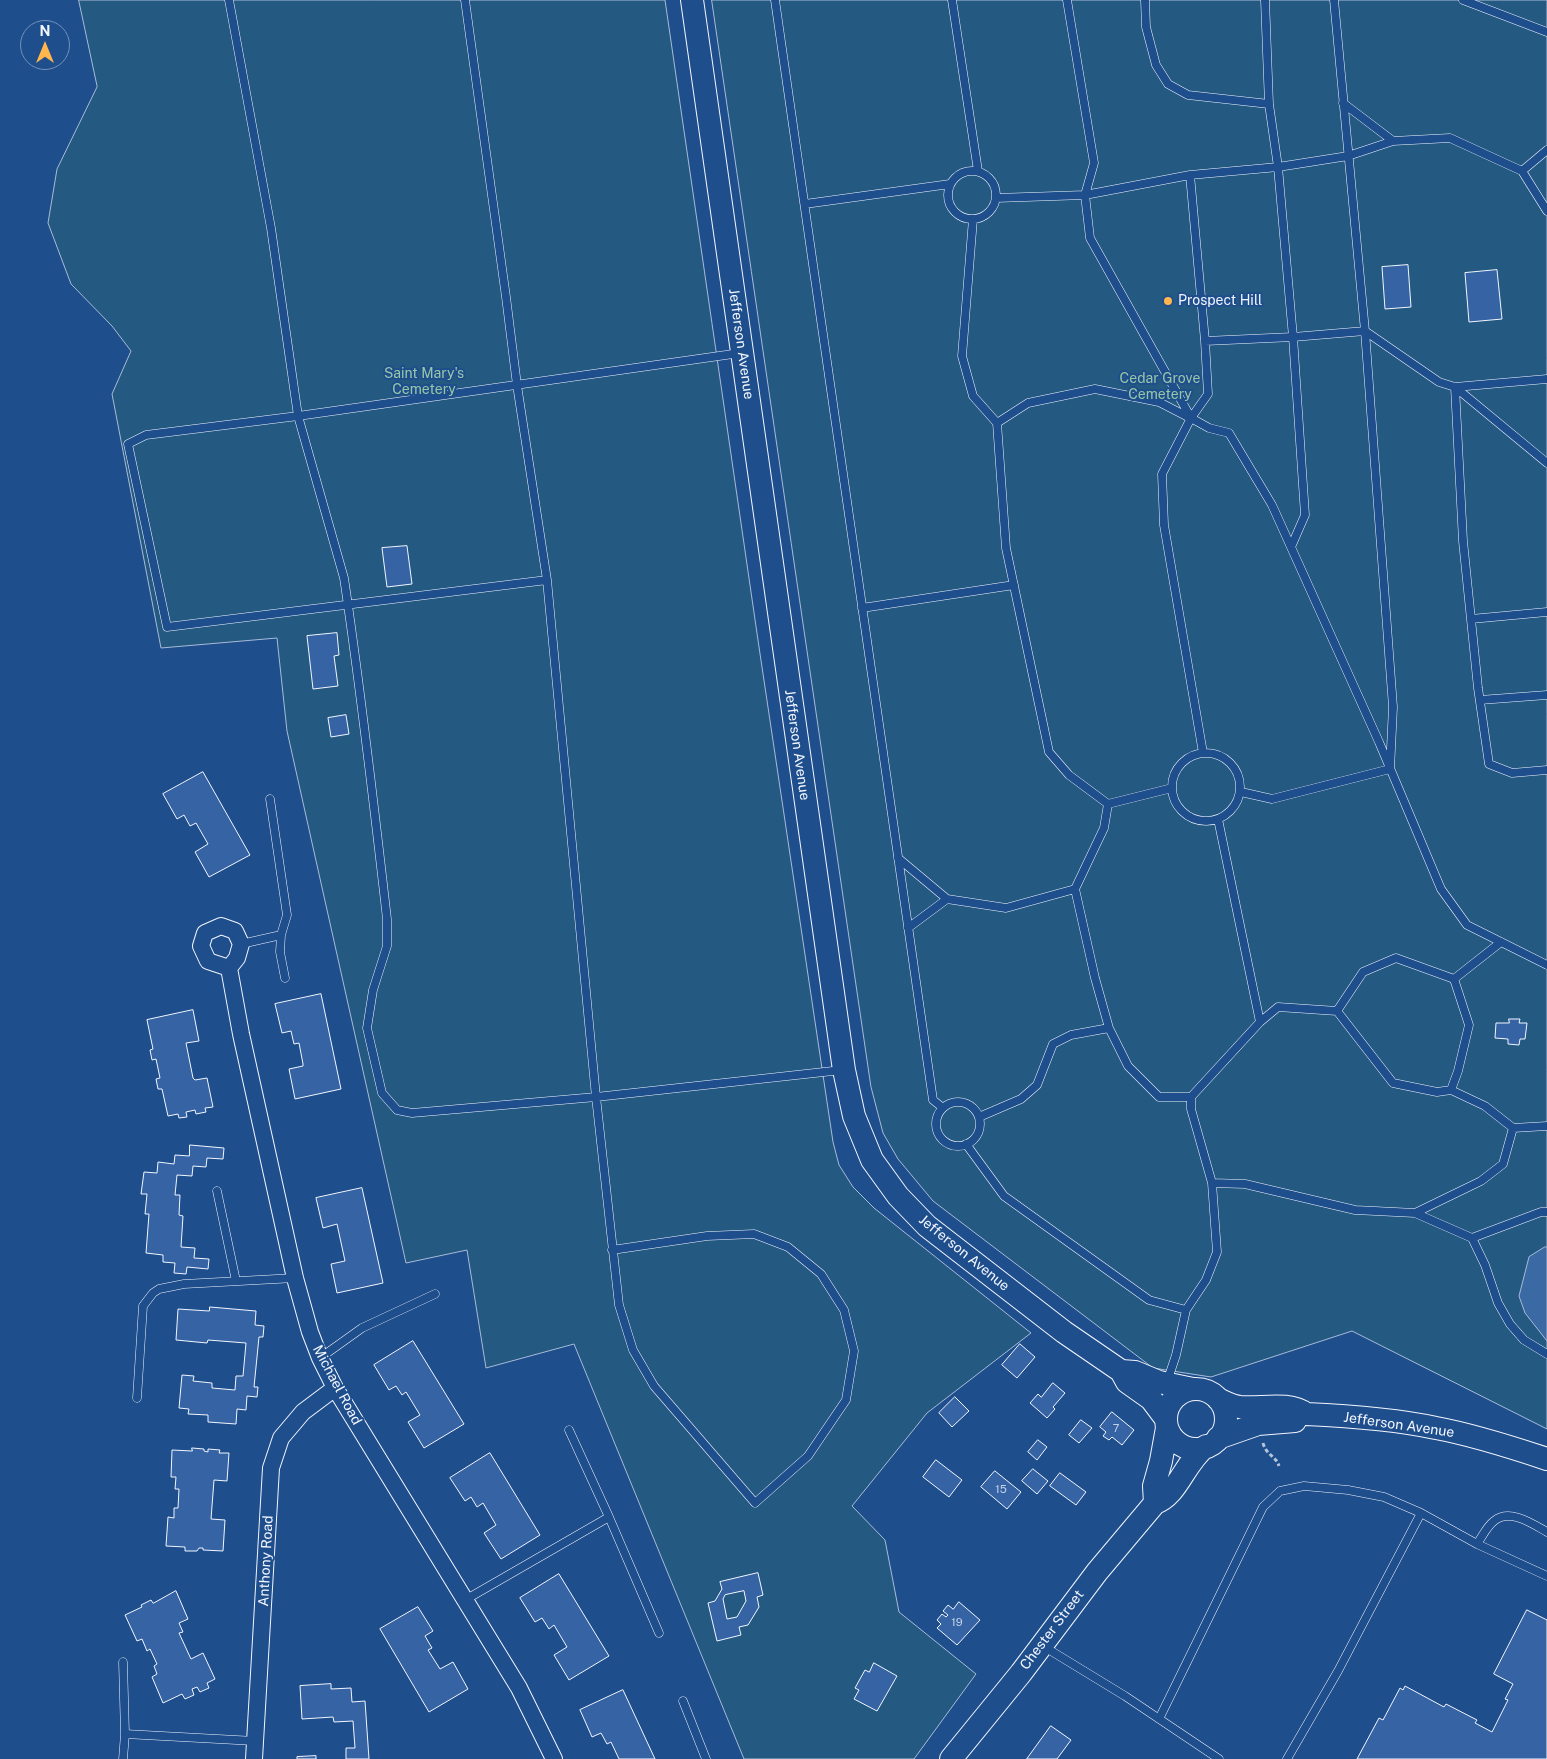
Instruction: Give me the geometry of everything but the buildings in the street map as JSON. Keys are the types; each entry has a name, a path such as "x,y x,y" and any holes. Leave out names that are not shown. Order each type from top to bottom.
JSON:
{"main road":[{"name":"Jefferson Avenue","path":"692,0 844,1070 854,1116 872,1160 898,1196 927,1226 1058,1327 1121,1372 1127,1382 1150,1399 1167,1423"},
{"name":"Jefferson Avenue","path":"1121,1372 1134,1372 1167,1384 1192,1389"},
{"path":"1155,1503 1154,1486 1162,1460 1169,1405 1174,1398 1192,1389 1204,1390 1218,1399 1224,1408 1226,1419 1224,1429 1212,1442 1197,1448 1184,1446 1176,1440 1167,1423"},
{"name":"Jefferson Avenue","path":"1218,1399 1242,1407 1294,1408 1306,1414 1359,1417 1436,1428 1494,1442 1547,1459"},
{"name":"Jefferson Avenue","path":"1212,1442 1258,1424 1294,1421 1306,1414"},
{"name":"Chester Street","path":"951,1759 1096,1572 1155,1503 1170,1494 1191,1461 1212,1442"}],"street":[{"path":"221,926 235,931 241,944 237,958 229,968 208,962 200,946 205,933 221,926"},
{"name":"Michael Road","path":"229,968 241,1034 295,1278 310,1332 320,1358 335,1388 519,1688 554,1759"},
{"name":"Anthony Road","path":"254,1759 271,1468 281,1438 303,1412 335,1388"}],"lane":[{"path":"229,0 271,228 298,416 344,578 348,605 366,734 387,919 386,946 373,990 367,1028 382,1093 396,1110 412,1113 596,1097 844,1070"},
{"path":"465,0 517,385 547,580 596,1097 612,1250 619,1304 632,1350 654,1386 755,1503 808,1456 846,1400 854,1350 844,1310 820,1274 788,1247 754,1234 706,1236 612,1250"},
{"path":"775,0 933,1100 942,1108"},
{"path":"952,0 978,171"},
{"path":"1067,0 1094,163 1084,195 1090,238 1191,418"},
{"path":"1145,0 1146,27 1156,65 1168,84 1188,95 1269,104"},
{"path":"1265,0 1269,104 1278,167 1293,337 1304,516 1290,547"},
{"path":"1334,0 1342,103 1365,331 1393,708 1390,768"},
{"path":"1463,0 1547,32"},
{"path":"1342,103 1394,140"},
{"path":"996,198 1084,195 1190,175 1278,167 1348,156 1394,140 1450,138 1522,171 1547,212"},
{"path":"1522,171 1547,150"},
{"path":"969,170 978,171 990,178 994,184 996,198 991,210 979,218 973,219 964,218 957,214 948,200 950,184 955,177 969,170"},
{"path":"1190,175 1208,394 1191,418 1162,474 1164,525 1203,753"},
{"path":"804,204 950,184"},
{"path":"973,219 962,356 973,396 997,423 1006,548 1049,752 1068,775 1108,804 1172,788"},
{"path":"1205,341 1365,331 1440,382 1455,386 1547,379"},
{"path":"547,580 166,627 128,444 146,435 298,416 742,353"},
{"path":"1455,386 1547,463"},
{"path":"1455,386 1463,541 1480,700 1489,764 1512,773 1547,770"},
{"path":"997,423 1028,403 1095,389 1159,402 1209,428 1229,433 1272,505 1442,889 1468,925 1547,965"},
{"path":"862,608 1014,585"},
{"path":"1471,619 1547,612"},
{"path":"1480,700 1547,695"},
{"path":"1209,752 1220,755 1230,761 1240,780 1241,792 1238,802 1231,811 1218,819 1200,821 1188,817 1180,809 1174,799 1172,788 1173,776 1187,758 1209,752"},
{"path":"1241,792 1272,799 1390,768"},
{"path":"270,799 287,915 281,935 280,952 285,978"},
{"path":"1108,804 1104,828 1074,889 1108,1028 1128,1066 1159,1097 1192,1097"},
{"path":"1218,819 1260,1022"},
{"path":"898,858 947,899 1006,908 1074,889"},
{"path":"908,928 947,899"},
{"path":"241,944 281,935"},
{"path":"1454,978 1501,942"},
{"path":"1336,1011 1364,972 1396,958 1454,978"},
{"path":"1451,1090 1458,1071 1469,1025 1454,978"},
{"path":"1167,1384 1176,1355 1186,1310 1206,1280 1216,1252 1212,1183 1191,1109 1192,1097 1260,1022 1278,1007 1336,1011 1393,1083 1437,1092 1451,1090 1485,1106 1513,1128 1547,1126"},
{"path":"979,1117 1021,1099 1037,1085 1053,1044 1071,1035 1108,1028"},
{"path":"956,1102 970,1105 979,1117 980,1124 975,1137 966,1144 956,1146 949,1144 939,1134 936,1120 942,1108 956,1102"},
{"path":"1416,1213 1481,1181 1503,1164 1513,1128"},
{"path":"966,1144 1004,1196 1149,1300 1186,1310"},
{"path":"1212,1183 1244,1184 1355,1210 1416,1213 1472,1238 1486,1265 1498,1303 1510,1324 1524,1340 1547,1354"},
{"path":"217,1191 236,1281"},
{"path":"1472,1238 1541,1212 1547,1212"},
{"path":"137,1398 142,1306 153,1293 159,1289 184,1284 295,1278"},
{"path":"320,1358 362,1328 435,1294"},
{"path":"569,1430 659,1632"},
{"path":"1159,1719 1263,1507 1280,1491 1304,1486 1348,1490 1384,1497 1421,1513 1477,1544 1547,1576"},
{"path":"1287,1759 1338,1671 1421,1513"},
{"path":"1477,1544 1494,1520 1507,1516 1521,1519 1547,1532"},
{"path":"465,1600 609,1517"},
{"path":"1041,1645 1125,1696 1219,1759"},
{"path":"123,1662 123,1759"},
{"path":"683,1701 706,1759"},
{"path":"124,1734 255,1741"}],"path":[{"path":"1261,1438 1266,1452 1278,1461 1279,1466"}],"green space":[{"name":"Saint Mary's Cemetery","path":"79,0 665,0 759,647 833,1142 839,1165 853,1187 874,1208 1031,1333 927,1413 852,1506 885,1540 899,1612 976,1674 914,1759 744,1759 574,1344 486,1368 467,1250 406,1263 287,731 277,638 161,648 112,394 131,351 112,326 71,284 48,223 57,169 97,87"},
{"name":"Cedar Grove Cemetery","path":"712,0 1547,0 1547,1429 1352,1331 1211,1377 1153,1368 933,1201 898,1159 883,1133 871,1087"}],"shaded area":[{"path":"1547,1247 1547,1341 1525,1313 1519,1296 1529,1257"}],"place":[{"name":"Prospect Hill","path":"1168,301"}]}
